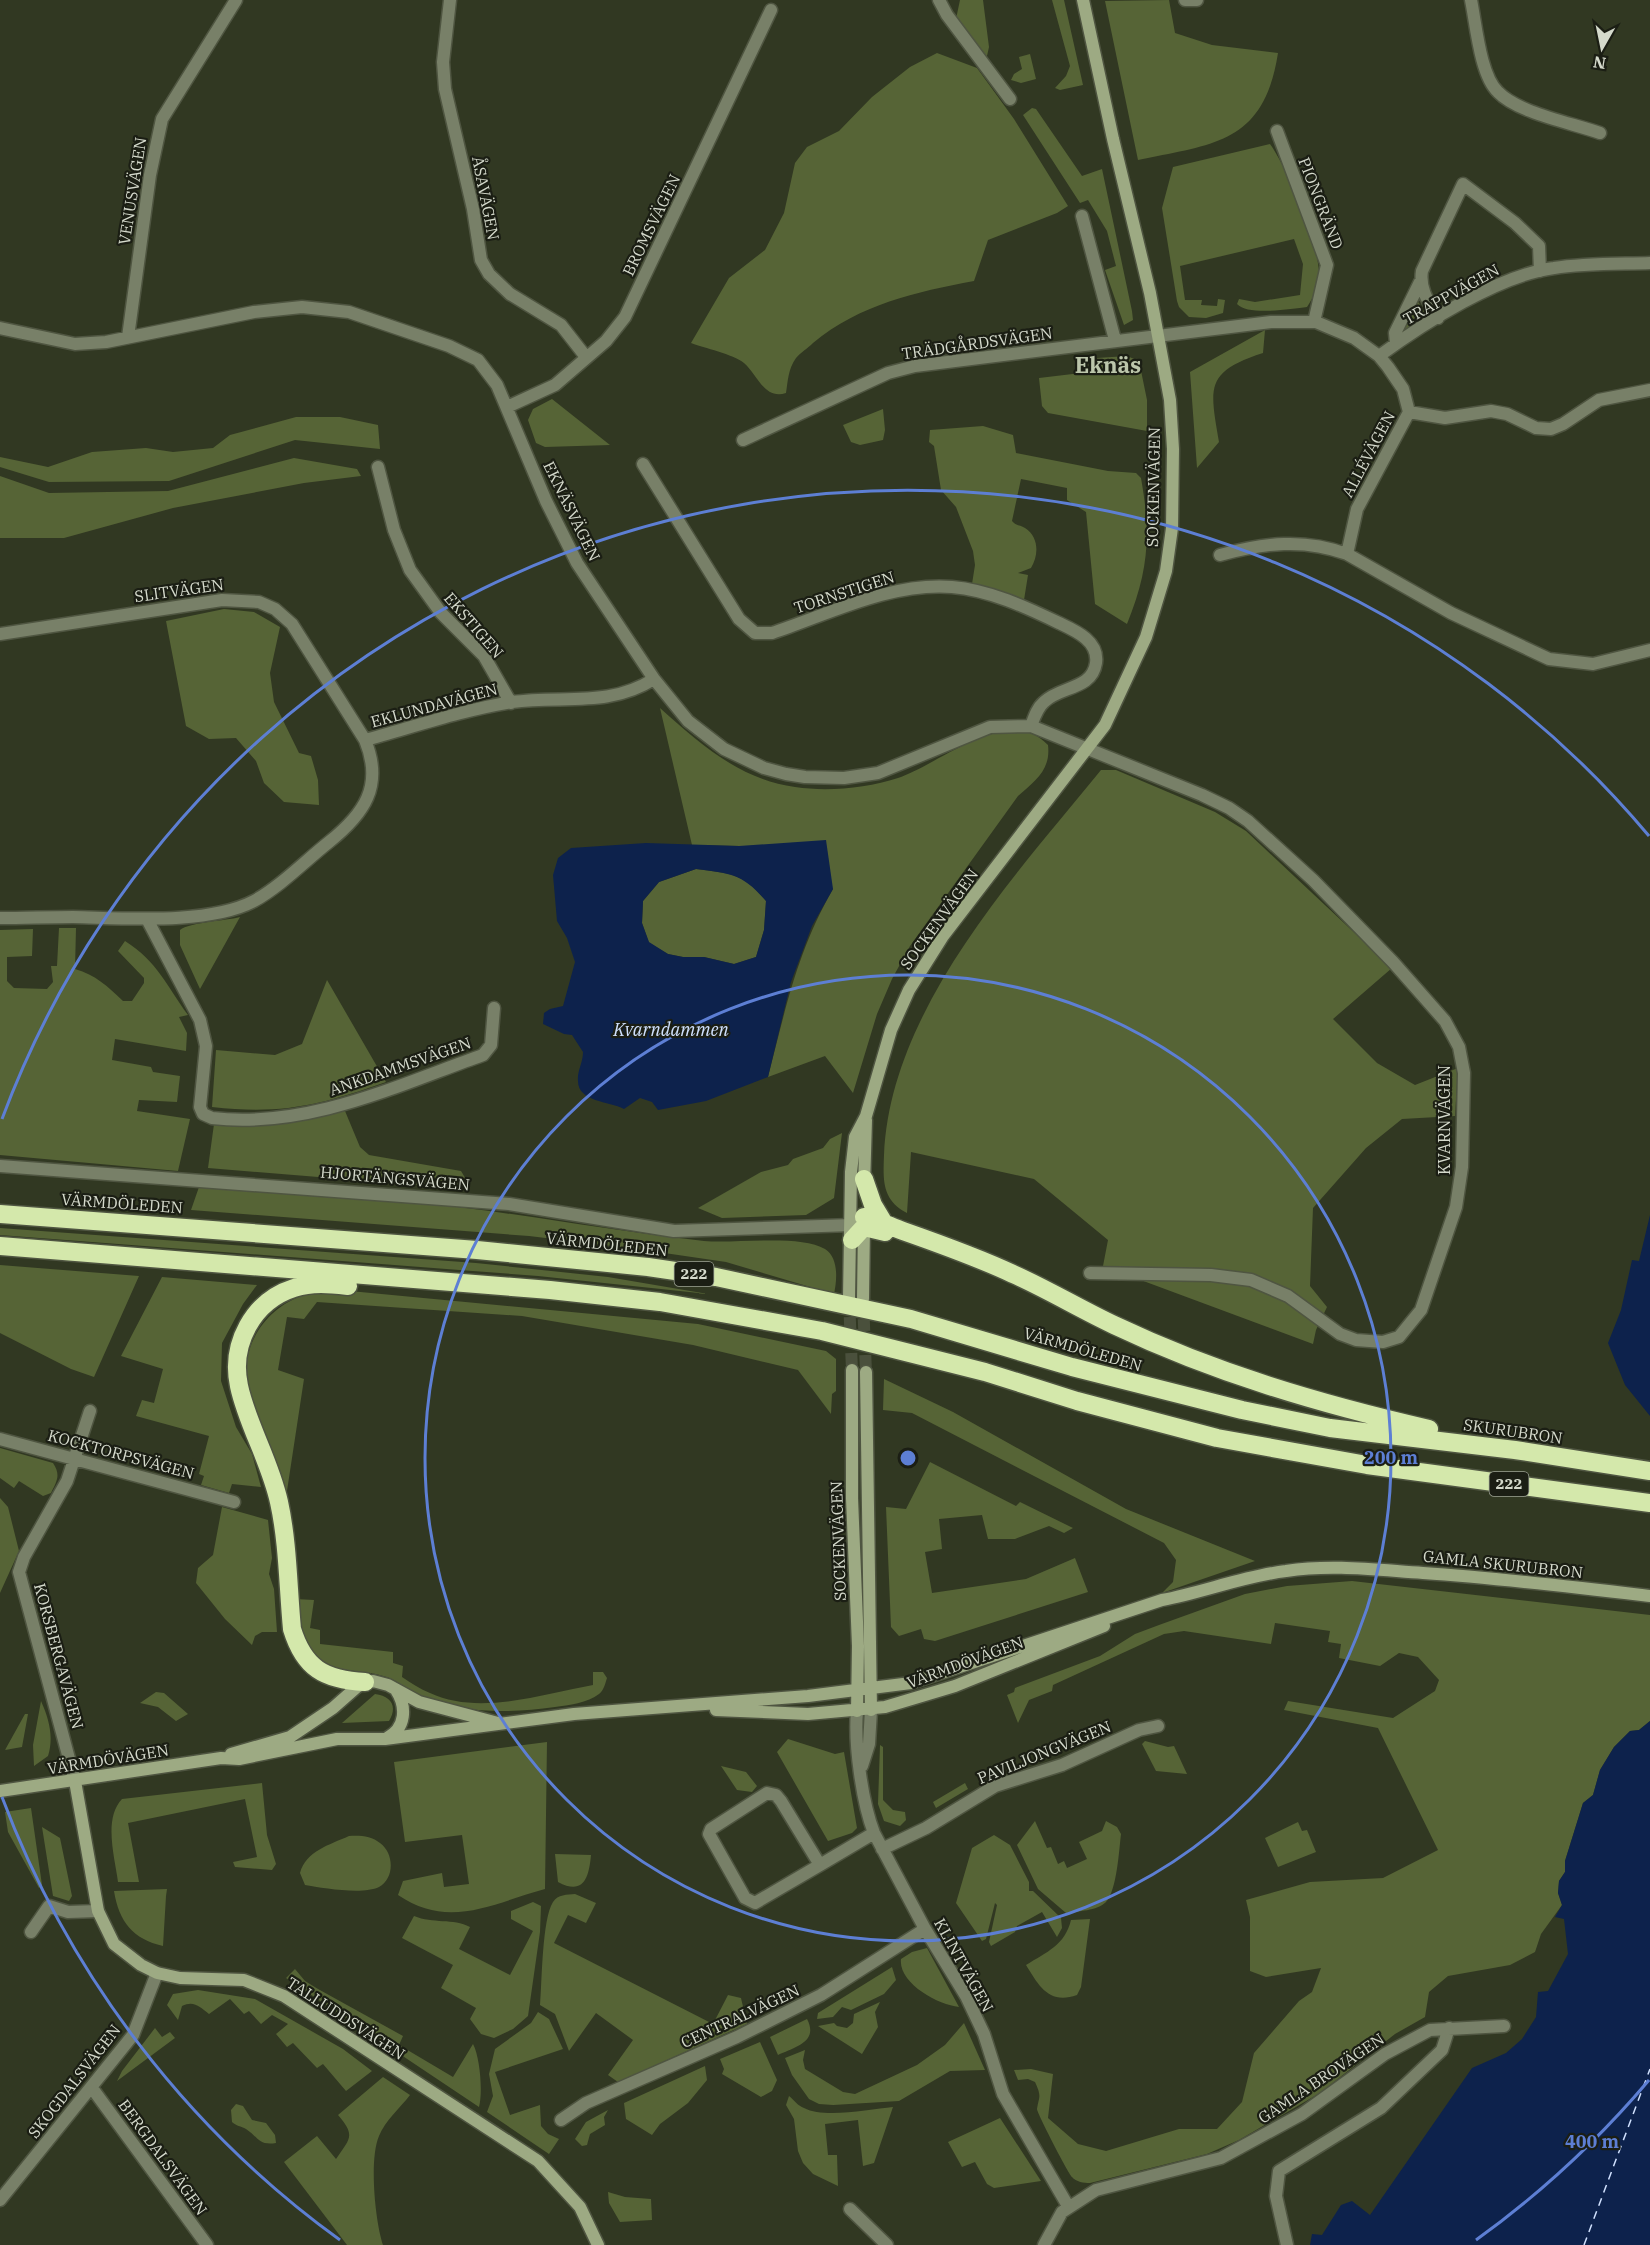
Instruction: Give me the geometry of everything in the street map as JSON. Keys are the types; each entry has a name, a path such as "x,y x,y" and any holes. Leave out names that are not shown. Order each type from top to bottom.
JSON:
{"highway":[{"path":"864,1179 873,1205 861,1225 901,1230 941,1243 1014,1274 1113,1325 1223,1372 1307,1399 1372,1425"},
{"name":"VÄRMDÖLEDEN","path":"0,1214 477,1250 648,1267 716,1277 911,1319 1082,1370 1242,1410 1330,1428 1372,1425"},
{"name":"222","path":"0,1246 550,1290 660,1302 822,1331 985,1372 1165,1425 1305,1456 1650,1503"},
{"path":"365,1683 340,1679 323,1673 309,1663 296,1642 292,1629 279,1502 268,1460 239,1387 237,1364 245,1329 252,1317 273,1299 295,1288 311,1284 520,1298 550,1290"},
{"name":"SKURUBRON","path":"1372,1425 1650,1471"}],"main road":[{"name":"SOCKENVÄGEN","path":"864,1179 866,1116 879,1064 909,990 943,936 1105,725 1131,672 1154,614 1166,571 1172,528 1173,449 1170,400 1159,338 1083,0"},
{"name":"SOCKENVÄGEN","path":"863,1299 861,1225 851,1172 855,1137 866,1116"},
{"name":"SOCKENVÄGEN","path":"849,1298 861,1225"},
{"name":"SOCKENVÄGEN","path":"852,1370 858,1689 856,1711"},
{"name":"SOCKENVÄGEN","path":"866,1372 871,1710"},
{"name":"VÄRMDÖVÄGEN","path":"221,1758 239,1759 337,1739 385,1739 489,1727 498,1723 808,1696 911,1683 1162,1600 1287,1570 1353,1567"},
{"name":"GAMLA SKURUBRON","path":"1353,1567 1465,1575 1650,1596"},
{"name":"VÄRMDÖVÄGEN","path":"661,1708 808,1714 871,1710 955,1686 1016,1660 1080,1637 1162,1600"},
{"name":"VÄRMDÖVÄGEN","path":"0,1791 221,1758 290,1737 320,1718 365,1683 381,1682 419,1702 498,1723"},
{"path":"385,1739 402,1725 403,1703 396,1690"},
{"name":"TALLUDDSVÄGEN","path":"75,1781 98,1911 114,1944 141,1965 157,1973 180,1978 244,1980 284,1996 538,2161 580,2207 598,2245"}],"street":[{"name":"VENUSVÄGEN","path":"128,337 150,174 162,119 236,0"},
{"name":"ÅSAVÄGEN","path":"450,0 444,62 445,89 473,209 481,260 489,273 510,294 561,325 586,357"},
{"path":"939,0 947,15 1010,99"},
{"path":"1185,0 1197,0"},
{"path":"1471,0 1480,51 1497,92 1521,106 1600,133"},
{"name":"BROMSVÄGEN","path":"507,407 555,385 606,341 625,317 771,10"},
{"name":"PIONGRÄND","path":"1277,131 1327,265 1314,322"},
{"path":"1396,344 1395,333 1463,184 1515,222 1539,246 1540,271"},
{"path":"1082,216 1115,340"},
{"name":"TRAPPVÄGEN","path":"1379,356 1438,318 1509,280 1540,271 1650,263"},
{"path":"1420,282 1438,318"},
{"name":"EKNÄSVÄGEN","path":"0,328 75,344 128,337 279,308 302,307 349,312 449,346 478,360 497,385 546,501 577,563 654,678 688,721 724,749 764,768 805,777 844,778 878,773 990,727 1031,726 1069,743 1088,748"},
{"name":"ALLÉVÄGEN","path":"1159,338 1271,322 1314,322 1354,338 1379,356 1403,389 1409,412 1357,509 1347,554"},
{"name":"TRÄDGÅRDSVÄGEN","path":"743,441 888,373 915,366 1115,340 1159,338"},
{"path":"1409,412 1444,418 1491,411 1507,414 1536,428 1551,429 1563,424 1599,400 1650,390"},
{"name":"TORNSTIGEN","path":"643,464 739,619 755,633 772,633 894,592 927,587 977,591 1039,613 1081,633 1094,650 1096,660 1091,676 1083,683 1044,702 1031,726"},
{"name":"EKSTIGEN","path":"378,467 394,530 410,570 441,613 484,656 511,702"},
{"path":"1220,555 1287,543 1323,547 1347,554 1451,613 1549,659 1593,664 1650,650"},
{"name":"SLITVÄGEN","path":"0,634 222,600 259,602 274,609 292,624 365,741"},
{"name":"EKLUNDAVÄGEN","path":"0,918 147,918 213,914 253,901 351,825 366,804 372,782 371,754 365,741 511,702 614,696 638,689 654,678"},
{"name":"KVARNVÄGEN","path":"1088,748 1202,795 1229,808 1248,821 1350,917 1445,1021 1459,1047 1464,1074 1462,1167 1456,1207 1422,1310 1399,1336 1383,1342 1356,1340 1332,1329 1288,1296 1261,1283 1235,1276 1090,1273"},
{"name":"ANKDAMMSVÄGEN","path":"147,918 200,1020 206,1046 200,1107 207,1117 237,1120 283,1118 356,1102 483,1056 491,1045 494,1008"},
{"name":"HJORTÄNGSVÄGEN","path":"0,1166 509,1204 674,1231 787,1230 861,1225"},
{"name":"KORSBERGAVÄGEN","path":"75,1781 19,1572 24,1557 67,1480 90,1411"},
{"name":"KOCKTORPSVÄGEN","path":"0,1439 234,1502"},
{"name":"KLINTVÄGEN","path":"861,1767 869,1744 871,1710"},
{"name":"KLINTVÄGEN","path":"856,1711 854,1738 868,1816 874,1833 925,1929 966,1995 984,2034 1004,2094 1068,2206"},
{"name":"PAVILJONGVÄGEN","path":"882,1849 926,1828 995,1786 1062,1765 1139,1730 1158,1726"},
{"path":"820,1865 776,1795 767,1793 709,1832 709,1837 750,1902 763,1900 874,1833"},
{"path":"31,1932 49,1906 68,1912 98,1911"},
{"name":"CENTRALVÄGEN","path":"561,2120 586,2103 718,2046 822,1995 925,1929"},
{"name":"SKOGDALSVÄGEN","path":"0,2200 133,2035 157,1973"},
{"name":"GAMLA BROVÄGEN","path":"1044,2245 1056,2219 1068,2206 1096,2190 1221,2158 1302,2114 1406,2041 1430,2030 1504,2026"},
{"path":"1287,2245 1276,2196 1278,2171 1381,2108 1442,2050 1449,2028"},
{"name":"BERGDALSVÄGEN","path":"92,2088 207,2245"},
{"path":"850,2209 887,2245"}],"green space":[{"path":"960,0 983,0 989,47 987,56 983,57 956,19"},
{"path":"1052,0 1064,0 1083,85 1060,90 1055,88 1066,76 1070,66"},
{"path":"1169,0 1175,33 1212,45 1278,53 1271,83 1261,105 1248,122 1232,134 1212,143 1138,160 1105,1"},
{"path":"937,53 977,68 1014,119 1068,206 1057,213 988,240 974,281 889,302 850,318 831,330 793,362 786,393 772,393 766,389 749,368 739,360 691,343 729,278 765,250 784,213 795,163 807,147 839,131 872,97 910,67"},
{"path":"1030,54 1036,79 1021,83 1011,80 1014,74 1022,69 1019,57"},
{"path":"1032,108 1036,109 1082,176 1102,169 1132,311 1133,320 1124,325 1105,270 1116,266 1107,231 1088,200 1080,203 1023,115"},
{"path":"1270,144 1285,170 1308,225 1319,273 1314,295 1307,307 1290,309 1260,311 1242,308 1237,304 1239,299 1255,302 1300,295 1303,264 1294,239 1180,266 1185,300 1202,300 1201,305 1217,306 1218,299 1225,300 1223,313 1206,318 1189,317 1179,307 1177,301 1162,208 1173,167"},
{"path":"1415,297 1428,317 1396,335"},
{"path":"1265,330 1263,353 1230,367 1221,375 1216,384 1213,395 1219,442 1197,468 1190,372"},
{"path":"1127,356 1139,361 1147,400 1147,431 1048,413 1042,406 1039,378 1098,371 1097,358"},
{"path":"552,399 610,445 545,447 536,443 528,420 533,409"},
{"path":"883,409 885,430 883,440 860,445 851,442 843,425"},
{"path":"296,417 340,417 378,425 380,449 295,440 169,481 49,482 0,467 0,457 48,467 92,452 146,448 173,452 213,448 230,435"},
{"path":"983,426 1013,435 1016,453 1108,471 1136,473 1141,478 1146,517 1146,552 1140,586 1127,624 1095,604 1086,512 1067,500 1067,488 1021,479 1012,521 1030,532 1036,546 1031,568 1018,573 1028,575 1024,600 972,584 975,565 973,551 956,507 941,490 934,446 929,442 930,430"},
{"path":"294,458 357,469 361,476 304,483 173,508 64,538 0,538 0,476 49,493 168,491"},
{"path":"224,609 254,612 280,627 270,673 274,702 299,753 311,756 318,780 319,805 284,802 264,783 256,761 236,738 209,739 186,726 166,621"},
{"path":"660,708 706,747 738,768 775,783 795,787 847,788 898,778 973,741 994,734 1014,731 1032,734 1048,745 1047,761 1040,774 1018,796 910,946 877,1014 853,1093 825,1056 768,1077 801,958 833,889 739,846 692,845"},
{"path":"1101,770 1116,770 1215,812 1246,831 1392,968 1333,1019 1377,1063 1415,1085 1458,1068 1455,1116 1402,1119 1366,1148 1313,1208 1310,1286 1327,1307 1316,1330 1313,1344 1103,1266 1108,1240 1034,1179 911,1152 907,1213 888,1196 884,1181 884,1155 891,1101 908,1049 932,998 962,948 996,901"},
{"path":"696,869 719,872 743,879 766,901 764,930 756,957 734,964 704,957 668,954 649,943 642,923 643,901 659,882"},
{"path":"240,917 200,989 180,945 180,930 199,923"},
{"path":"59,928 76,928 75,969 95,978 123,1001 132,1001 144,983 144,978 118,951 125,941 154,966 188,1015 179,1017 187,1033 186,1051 115,1039 112,1060 151,1067 153,1072 180,1076 177,1102 139,1100 137,1111 190,1119 178,1171 0,1155 0,930 33,929 32,956 7,957 7,981 14,988 47,989 53,982 51,966 57,966"},
{"path":"327,980 386,1082 341,1097 281,1109 212,1107 216,1050 275,1055 302,1044"},
{"path":"345,1111 360,1147 369,1155 461,1171 467,1181 465,1189 208,1168 214,1124 286,1123"},
{"path":"842,1133 834,1198 806,1215 722,1218 698,1208 761,1172 788,1165 793,1159 823,1148 830,1139"},
{"path":"199,1187 421,1203 704,1241 784,1241 814,1244 825,1249 833,1258 836,1270 835,1288 834,1294 726,1262 637,1249 529,1236 191,1210"},
{"path":"0,1228 476,1263 608,1277 708,1294 538,1276 0,1235"},
{"path":"0,1265 139,1276 94,1377 71,1369 0,1333"},
{"path":"162,1277 257,1285 243,1304 222,1343 221,1381 236,1427 252,1454 261,1487 232,1484 229,1493 201,1485 204,1476 199,1474 209,1436 136,1416 142,1400 154,1403 163,1369 121,1356"},
{"path":"350,1291 698,1324 826,1351 836,1359 836,1391 832,1394 831,1414 798,1370 693,1345 522,1316 317,1302 304,1319 287,1317 278,1370 304,1379 285,1504 274,1456 247,1385 246,1370 252,1342 268,1318 278,1308 291,1301 315,1292"},
{"path":"884,1379 953,1412 1126,1509 1255,1561 1162,1593 1173,1582 1176,1560 1164,1543 912,1413 883,1410"},
{"path":"0,1448 53,1463 57,1471 57,1478 51,1493 43,1496 19,1481 14,1488 0,1478"},
{"path":"930,1462 1016,1506 1020,1502 1073,1528 1064,1533 1049,1526 1015,1539 988,1539 982,1515 939,1519 942,1549 925,1552 932,1593 1026,1579 1075,1558 1088,1592 935,1641 924,1639 921,1629 899,1636 891,1627 886,1507 906,1509"},
{"path":"0,1498 8,1507 19,1551 0,1593"},
{"path":"222,1507 268,1520 272,1558 269,1574 274,1589 277,1632 262,1632 255,1636 252,1645 225,1619 196,1583 198,1568 213,1555"},
{"path":"1352,1581 1650,1615 1650,1721 1639,1730 1630,1731 1614,1747 1600,1770 1593,1795 1583,1803 1565,1861 1565,1872 1559,1881 1558,1893 1562,1905 1541,1934 1535,1952 1510,1965 1448,1976 1429,1992 1425,2017 1395,2034 1320,2093 1239,2140 1207,2154 1090,2183 1078,2181 1069,2173 1038,2113 1039,2094 1035,2082 1028,2079 1018,2080 1014,2070 1031,2069 1053,2074 1048,2118 1078,2144 1106,2151 1179,2129 1217,2129 1242,2102 1254,2053 1299,2001 1312,1992 1321,1968 1266,1977 1250,1971 1250,1917 1246,1900 1310,1882 1383,1878 1438,1850 1378,1728 1284,1710 1288,1701 1393,1718 1435,1691 1439,1680 1418,1657 1399,1653 1380,1666 1339,1658 1341,1644 1328,1642 1330,1631 1275,1623 1271,1644 1184,1631 1164,1634 1053,1685 1052,1691 1029,1700 1018,1723 1007,1695 1014,1692 1015,1688 1100,1656 1135,1634 1245,1594 1287,1586"},
{"path":"295,1599 314,1600 310,1628 320,1630 320,1644 393,1652 393,1663 403,1666 402,1677 426,1691 449,1700 469,1703 511,1701 593,1685 593,1672 603,1672 607,1678 599,1694 584,1702 566,1705 538,1709 489,1711 439,1703 423,1698 388,1678 341,1669 318,1657 304,1637"},
{"path":"156,1692 164,1693 188,1714 176,1721 158,1707 140,1703"},
{"path":"375,1694 389,1699 393,1706 389,1721 342,1723"},
{"path":"41,1701 48,1721 51,1742 48,1756 34,1766 33,1745"},
{"path":"25,1714 28,1714 22,1747 5,1750"},
{"path":"788,1739 835,1754 844,1752 857,1828 852,1833 828,1841 777,1752"},
{"path":"1145,1741 1168,1747 1174,1746 1187,1774 1156,1771 1142,1744"},
{"path":"547,1742 545,1889 489,1906 453,1912 435,1911 398,1895 403,1881 442,1873 444,1887 469,1884 462,1835 405,1842 394,1762"},
{"path":"880,1745 883,1747 883,1800 893,1810 905,1812 906,1820 900,1826 884,1821 878,1804"},
{"path":"721,1766 746,1772 757,1786 752,1792 737,1790"},
{"path":"262,1783 267,1835 276,1864 272,1870 235,1867 233,1862 257,1857 245,1799 128,1823 139,1882 118,1882 112,1828 116,1807 122,1799"},
{"path":"965,1783 968,1789 936,1808 933,1802"},
{"path":"31,1808 42,1885 39,1888 8,1832 5,1812"},
{"path":"1035,1821 1047,1848 1051,1847 1058,1864 1064,1861 1067,1868 1087,1859 1079,1842 1102,1831 1106,1821 1117,1827 1121,1834 1117,1870 1113,1889 1106,1902 1093,1909 1066,1913 1038,1889 1017,1845"},
{"path":"1298,1822 1302,1831 1307,1830 1316,1852 1278,1867 1265,1838"},
{"path":"42,1827 60,1838 72,1896 69,1901 53,1896"},
{"path":"994,1835 1010,1845 1029,1882 1029,1891 1033,1891 1061,1918 1062,1928 1057,1937 1042,1912 1017,1926 1015,1932 991,1946 989,1942 997,1905 995,1903 986,1939 982,1941 956,1903 972,1848"},
{"path":"349,1836 369,1837 385,1847 391,1865 388,1878 384,1883 379,1887 363,1890 342,1890 305,1885 300,1873 307,1859 326,1846"},
{"path":"555,1854 591,1855 589,1870 584,1882 574,1887 558,1882"},
{"path":"167,1889 163,1946 143,1939 129,1927 120,1912 114,1891"},
{"path":"575,1894 596,1903 586,1923 568,1915 554,1943 713,2024 728,1995 741,1998 747,2024 618,2082 608,2075 633,2040 596,2013 569,2051 555,2014 540,2005 549,1910 557,1898"},
{"path":"533,1902 541,1906 540,1932 528,2016 513,2029 494,2038 481,2034 470,2019 476,2008 441,1988 453,1965 402,1938 414,1916 463,1924 470,1927 459,1949 510,1975 533,1931 511,1919 511,1911"},
{"path":"1090,1919 1081,1987 1077,1995 1059,1997 1046,1992 1026,1965 1060,1942 1071,1920"},
{"path":"927,1948 959,2007 931,1997 912,1984 906,1976 901,1959 912,1952"},
{"path":"892,1967 896,1980 884,1994 851,2010 842,2007 833,2017 817,2019 818,2013"},
{"path":"295,1969 305,1981 403,2036 399,2045 453,2077 473,2044 480,2075 479,2107 286,1978"},
{"path":"198,1990 255,1999 343,2049 372,2071 346,2091 323,2064 317,2068 293,2043 287,2047 276,2034 288,2024 272,2015 261,2024 249,2011 244,2014 230,1999 209,2014 200,2007 186,2004 182,2006 178,2020 167,2005 173,1994"},
{"path":"880,2002 875,2012 878,2027 862,2054 818,2026 834,2023 847,2028 853,2023 854,2014"},
{"path":"538,2012 549,2019 563,2049 495,2072 510,2115 540,2105 541,2126 548,2134 559,2139 549,2154 487,2112 493,2096 489,2074 495,2049 531,2023"},
{"path":"807,2019 810,2027 808,2038 798,2046 778,2055 770,2037"},
{"path":"964,2023 985,2070 950,2071 899,2101 819,2104 809,2099 792,2075 785,2058 805,2050 803,2060 805,2069 843,2092 855,2094 917,2065 945,2045"},
{"path":"155,2028 162,2037 170,2032 175,2038 117,2081 122,2071"},
{"path":"760,2042 777,2080 772,2091 761,2097 722,2074 724,2069 720,2059"},
{"path":"705,2066 707,2080 688,2103 660,2124 652,2135 626,2119 624,2103"},
{"path":"383,2077 410,2095 385,2125 376,2146 374,2190 383,2245 347,2245 284,2162 317,2136 336,2159 349,2137 347,2128 338,2115"},
{"path":"789,2096 802,2107 824,2113 893,2107 874,2163 863,2166 858,2120 825,2124 828,2155 837,2155 838,2186 813,2174 803,2163 798,2151 794,2119 786,2105"},
{"path":"236,2104 243,2106 252,2120 266,2123 275,2135 276,2143 262,2142 246,2129 232,2122 231,2110"},
{"path":"608,2110 604,2117 605,2125 590,2134 587,2145 582,2146 575,2139 586,2122"},
{"path":"1000,2118 1041,2181 994,2188 987,2184 975,2162 962,2167 948,2142"},
{"path":"608,2192 625,2197 651,2199 652,2220 620,2222 609,2203"}],"water":[{"name":"Kvarndammen","path":"826,840 833,889 812,926 791,982 768,1077 706,1101 658,1110 652,1102 640,1098 624,1109 589,1097 579,1088 578,1081 583,1052 572,1035 564,1034 543,1024 544,1013 563,1006 575,962 567,938 557,921 553,875 558,858 571,848 646,843 739,846","holes":["696,869 735,876 750,885 766,901 764,930 756,957 734,964 704,957 683,957 668,954 649,942 642,923 643,901 659,882"]},
{"path":"1650,1215 1650,1416 1625,1385 1608,1343 1621,1310 1632,1260 1639,1261"},
{"path":"1650,1721 1650,2245 1310,2245 1312,2234 1322,2235 1341,2205 1352,2201 1370,2215 1472,2068 1506,2053 1522,2039 1536,2017 1538,1992 1548,1991 1568,1954 1564,1919 1555,1917 1562,1905 1558,1893 1559,1881 1565,1872 1565,1861 1583,1803 1593,1795 1600,1770 1614,1747 1630,1731 1639,1730"}],"ferry route":[{"path":"1584,2245 1650,2069"}],"tunnel":[{"path":"849,1299 852,1370"},
{"path":"863,1301 866,1372"}],"district":[{"name":"Eknäs","path":"1108,365"}]}
